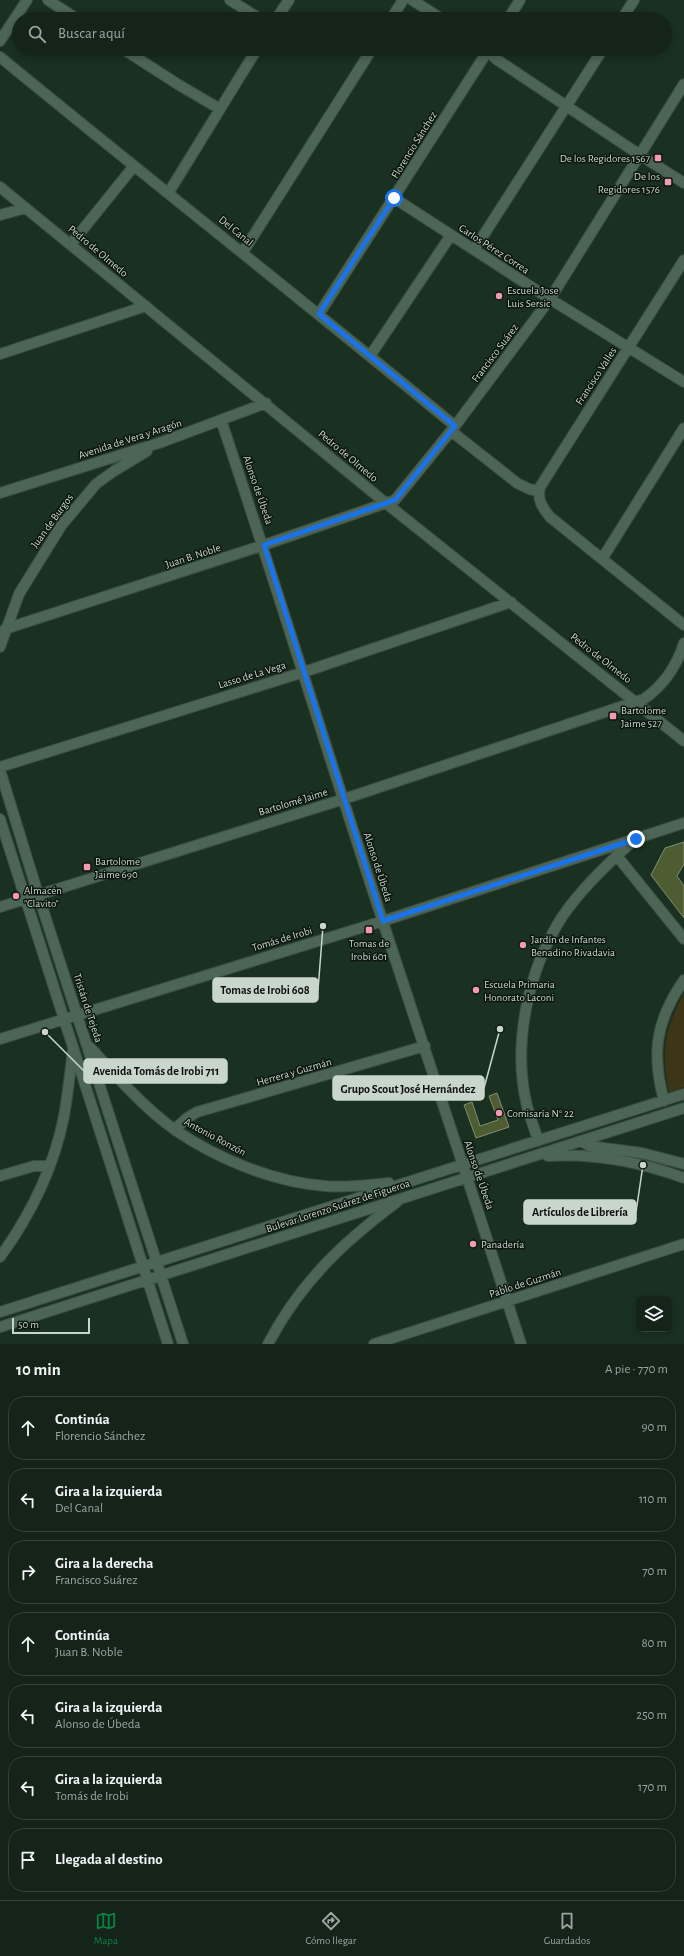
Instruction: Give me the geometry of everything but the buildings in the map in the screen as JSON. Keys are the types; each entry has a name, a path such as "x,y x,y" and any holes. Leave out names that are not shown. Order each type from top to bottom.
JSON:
{"street":[{"path":"19,12 27,0"},
{"path":"48,0 66,12"},
{"path":"230,0 249,12"},
{"path":"281,12 289,0"},
{"path":"395,12 403,0"},
{"path":"412,0 431,12"},
{"path":"512,12 520,0"},
{"path":"626,12 634,0"},
{"path":"0,41 12,23"},
{"path":"135,56 179,85 220,109"},
{"path":"169,192 253,56"},
{"path":"243,252 368,56"},
{"name":"Florencio Sánchez","path":"319,314 484,56"},
{"path":"493,56 567,107 684,183"},
{"path":"474,250 599,56"},
{"name":"Del Canal","path":"0,57 134,166 169,192 370,356 517,483 529,489 539,491"},
{"name":"Francisco Suárez","path":"387,504 395,500 453,428 550,299 684,84"},
{"path":"71,244 134,166"},
{"name":"Pedro de Olmedo","path":"0,187 266,403 387,504 684,741"},
{"name":"Carlos Pérez Correa","path":"394,198 550,299 684,382"},
{"path":"0,216 26,208"},
{"path":"370,356 451,235"},
{"name":"Francisco Valles","path":"539,491 684,260"},
{"path":"0,354 146,306"},
{"name":"Avenida de Vera y Aragón","path":"0,493 162,442 266,403"},
{"name":"Alonso de Úbeda","path":"221,420 264,545 383,921 521,1344"},
{"path":"602,559 684,428"},
{"name":"Juan de Burgos","path":"0,647 19,594 61,526 96,484 114,471 162,442"},
{"path":"539,491 538,500 550,517 684,625"},
{"name":"Juan B. Noble","path":"6,629 387,504"},
{"name":"Lasso de La Vega","path":"0,767 304,672 511,602"},
{"name":"Bartolomé Jaime","path":"0,907 344,799 644,699 660,685 674,665 684,643"},
{"name":"Tristán de Tejeda","path":"0,770 38,894 183,1344"},
{"path":"0,819 168,1344"},
{"name":"Tomás de Irobi","path":"0,1039 64,1018 383,921 684,823"},
{"path":"538,1141 527,1106 522,1071 526,1012 535,975 549,942 562,917 578,897 617,856 636,839"},
{"path":"617,856 684,939"},
{"path":"664,1101 657,1067 658,1042 664,1016 684,980"},
{"name":"Antonio Ronzón","path":"87,1045 123,1083 175,1129 228,1159 266,1174 298,1182 324,1186 352,1187 410,1181"},
{"path":"0,1257 27,1217 49,1166 64,1117 73,1046"},
{"name":"Herrera y Guzmán","path":"175,1129 187,1118 197,1112 425,1046"},
{"name":"Bulevar Lorenzo Suárez de Figueroa","path":"0,1312 684,1094"},
{"name":"Bulevar Lorenzo Suárez de Figueroa","path":"0,1327 684,1108"},
{"path":"582,1141 589,1146 642,1153 684,1164"},
{"path":"530,1157 564,1155 601,1157 647,1166 684,1178"},
{"path":"0,1176 34,1166 49,1166"},
{"path":"268,1344 279,1323 300,1291 335,1252 365,1225 404,1197"},
{"name":"Pablo de Guzmán","path":"374,1344 684,1244"}],"shaded area":[{"path":"684,993 684,1087 669,1092 665,1064 666,1041 672,1019"}],"place":[{"name":"De los Regidores 1567","path":"658,158"},
{"name":"De los Regidores 1576","path":"668,182"},
{"name":"Escuela Jose Luis Sersic","path":"499,296"},
{"name":"Bartolome Jaime 527","path":"613,716"},
{"name":"Bartolome Jaime 690","path":"87,867"},
{"name":"Almacén \"Clavito\"","path":"16,896"},
{"name":"Tomas de Irobi 608","path":"323,926"},
{"name":"Tomas de Irobi 601","path":"369,930"},
{"name":"Jardín de Infantes Benadino Rivadavia","path":"523,945"},
{"name":"Escuela Primaria Honorato Laconi","path":"476,990"},
{"name":"Grupo Scout José Hernández","path":"500,1029"},
{"name":"Avenida Tomás de Irobi 711","path":"45,1032"},
{"name":"Comisaría N° 22","path":"499,1113"},
{"name":"Artículos de Librería","path":"643,1165"},
{"name":"Panadería","path":"473,1244"}],"route":[{"path":"394,198 319,314 455,426 395,500 264,545 383,921 636,839"}]}
